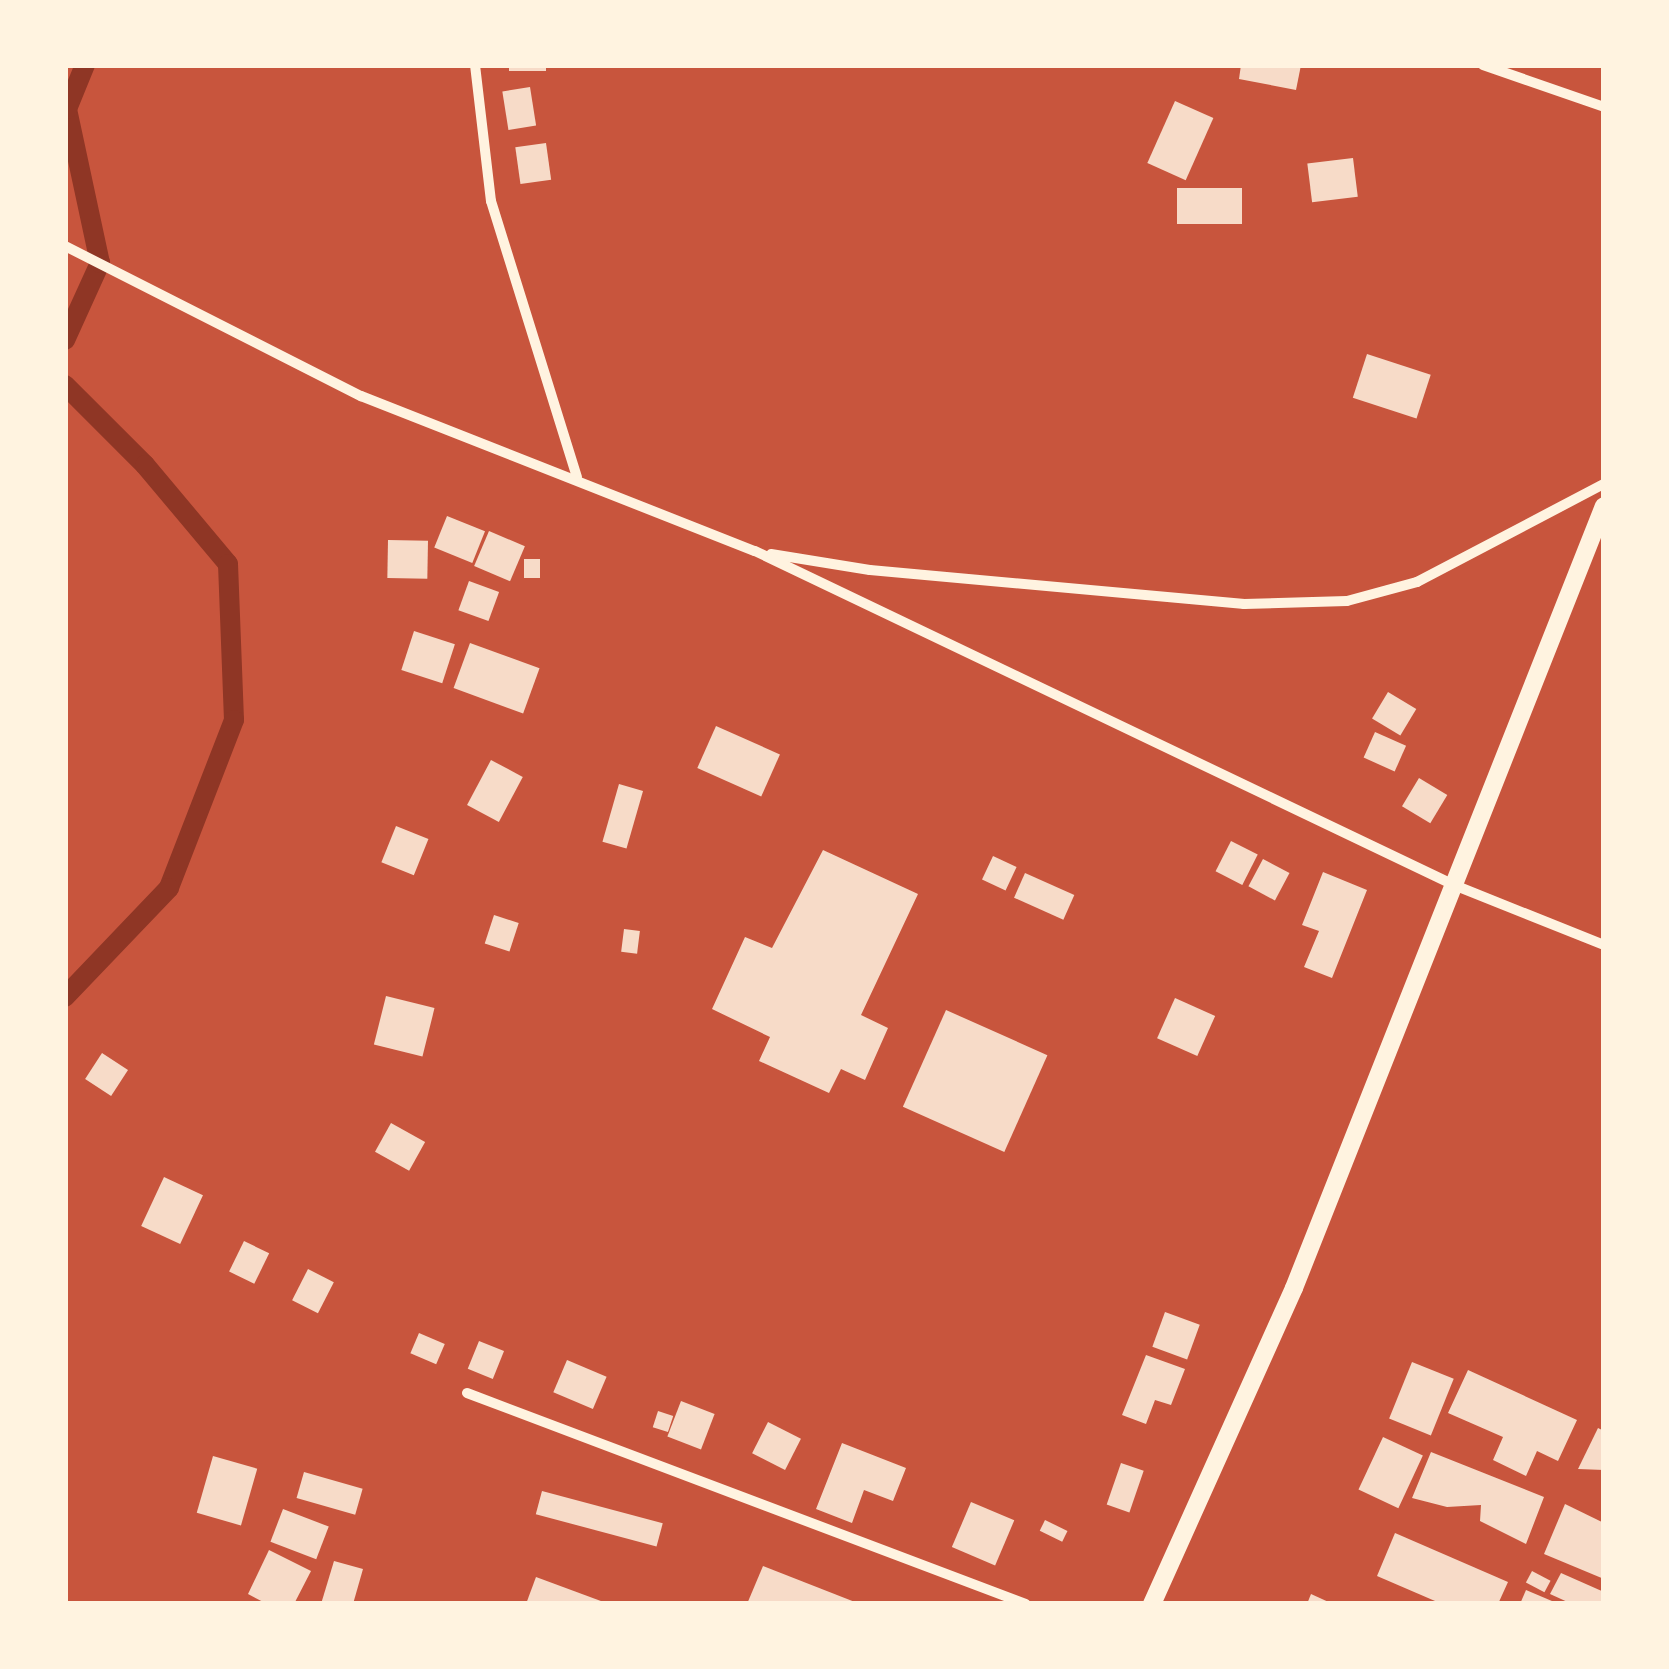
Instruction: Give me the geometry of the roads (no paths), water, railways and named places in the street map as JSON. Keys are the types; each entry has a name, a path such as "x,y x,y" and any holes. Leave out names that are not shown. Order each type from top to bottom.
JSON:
{"street":[{"path":"474,65 491,200 577,477"},
{"path":"1483,65 1604,107"},
{"path":"65,246 362,396 577,477 755,552 1454,885 1604,945"},
{"path":"755,552 870,570 1244,604 1347,601 1418,582 1604,484"},
{"path":"1152,1604 1294,1288 1604,506"},
{"path":"467,1392 1026,1604"}],"waterway":[{"path":"65,340 100,263 67,109 85,65"},
{"path":"65,385 145,465 228,564 234,720 169,888 65,997"}]}
